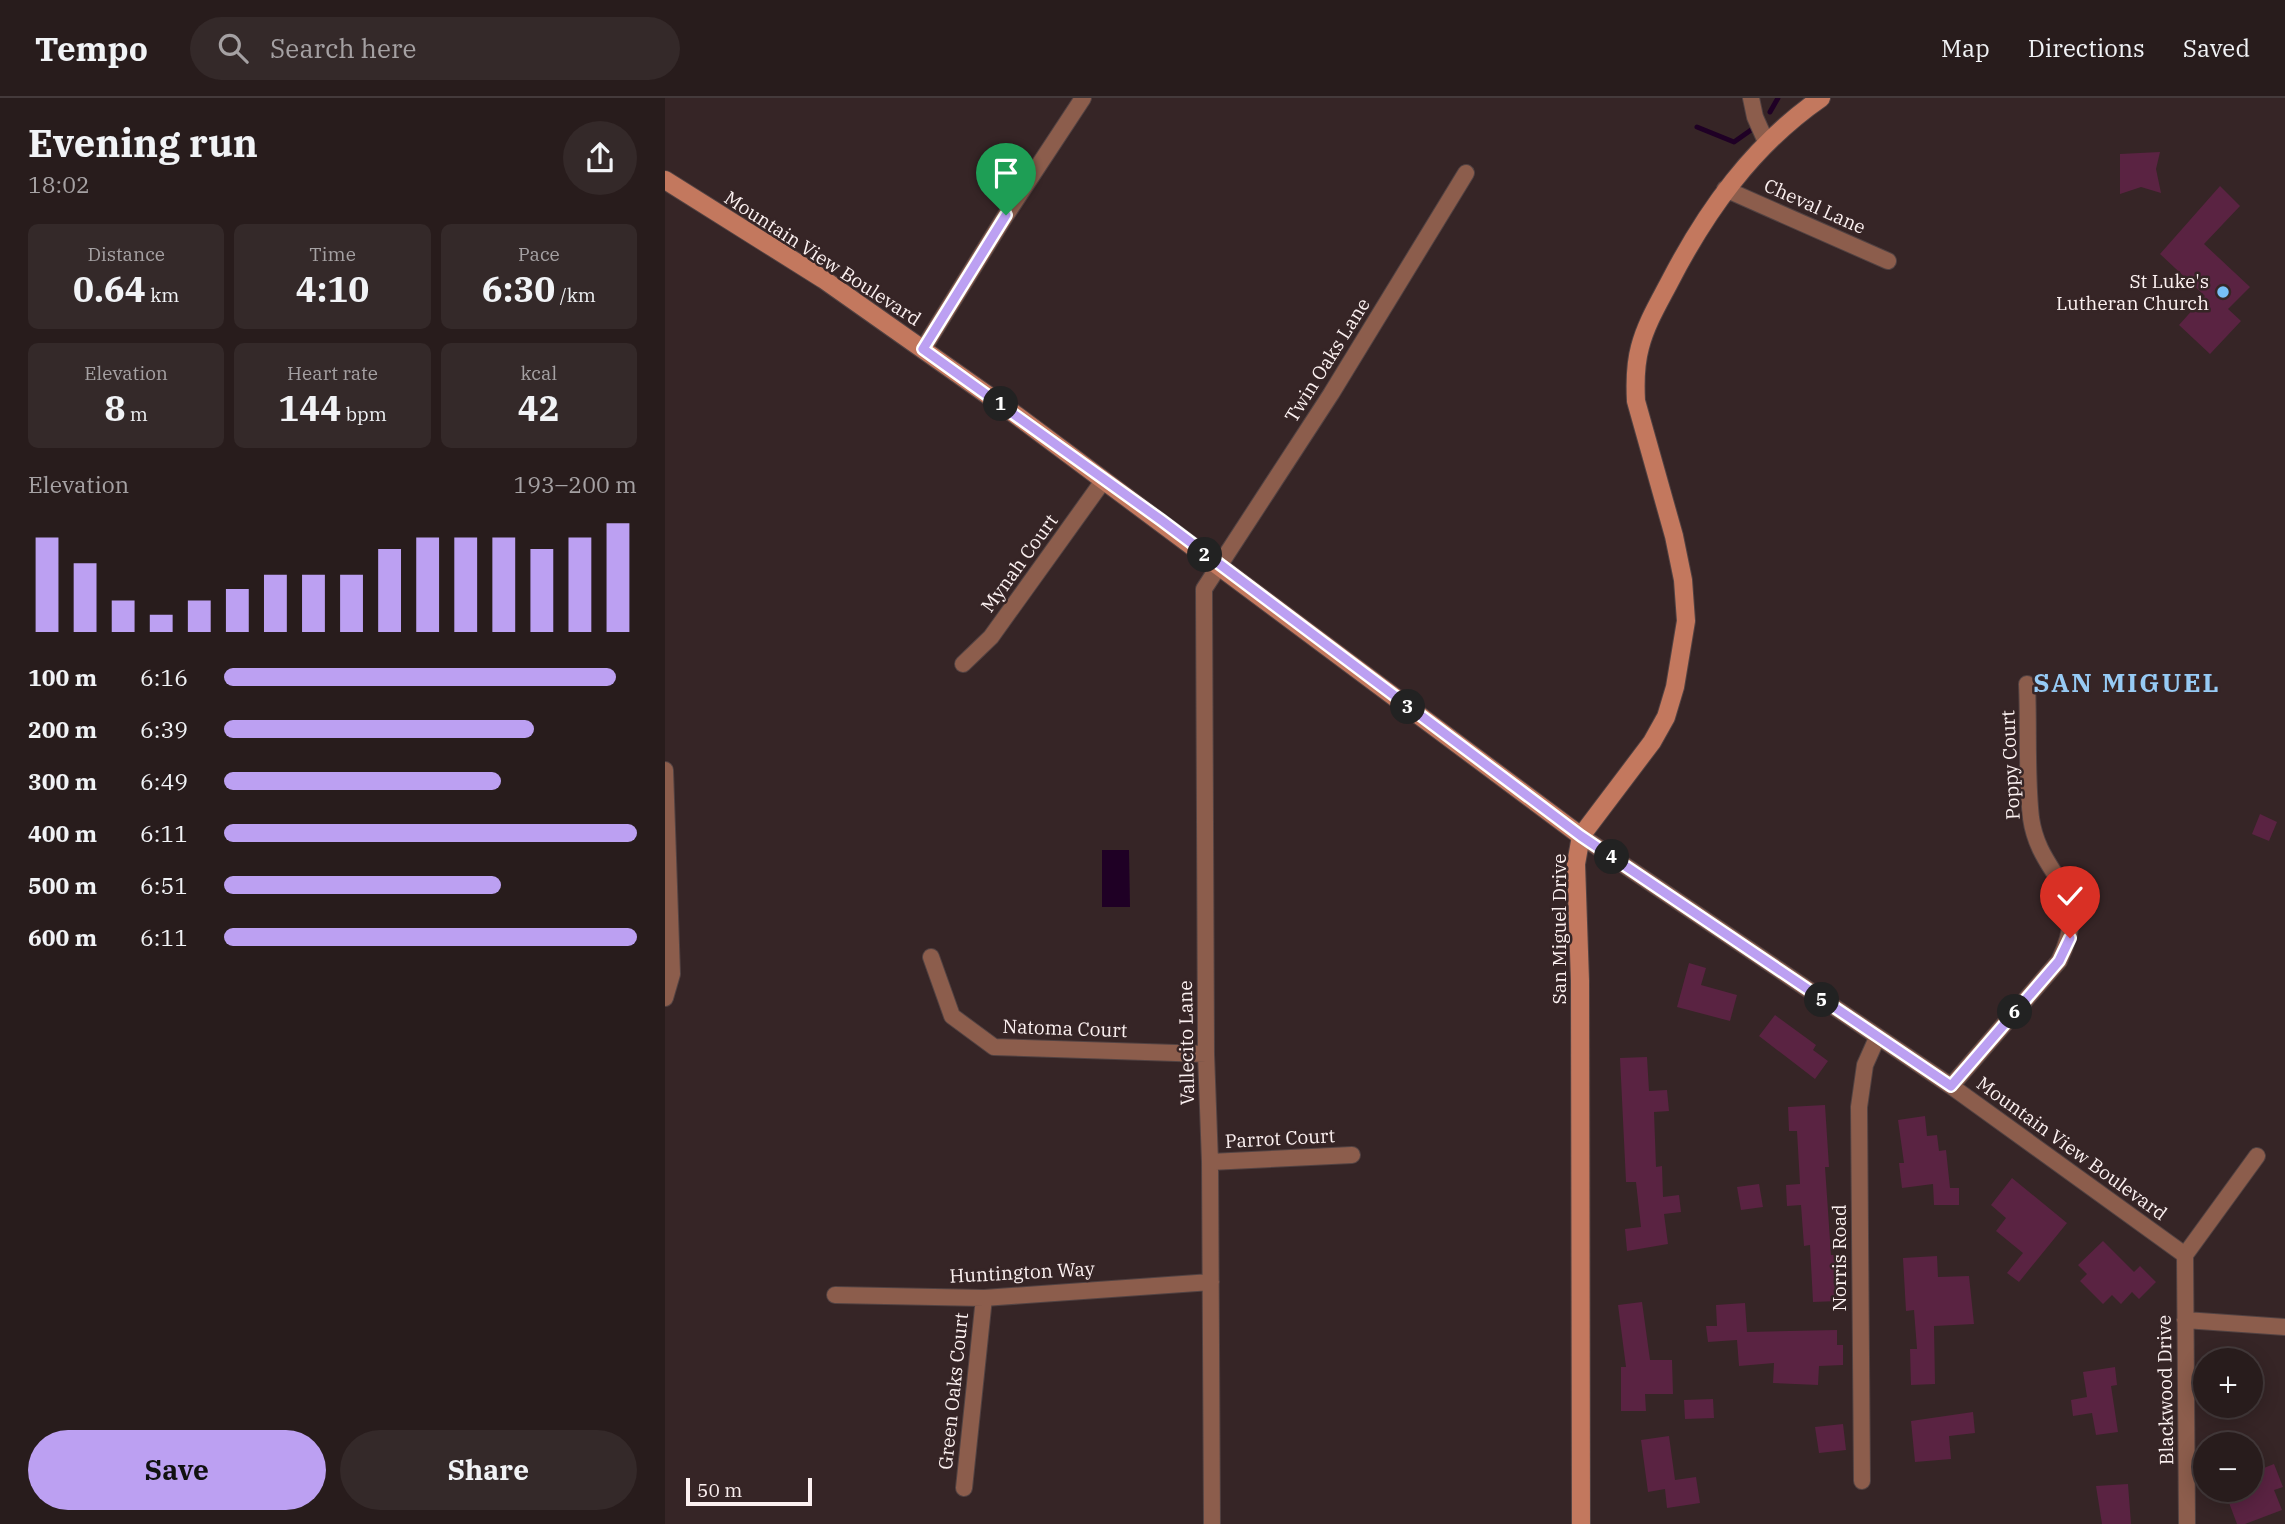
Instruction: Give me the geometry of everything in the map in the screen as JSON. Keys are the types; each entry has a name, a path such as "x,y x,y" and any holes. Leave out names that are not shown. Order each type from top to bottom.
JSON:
{"street":[{"path":"923,349 1083,98"},
{"path":"1751,98 1755,117 1767,144"},
{"name":"San Miguel Drive","path":"1581,1524 1580,981 1576,864 1581,836 1652,742 1666,717 1675,687 1686,621 1683,580 1674,536 1636,401 1635,375 1647,326 1688,247 1725,189 1795,116 1821,98"},
{"name":"Twin Oaks Lane","path":"1219,566 1331,394 1466,173"},
{"name":"Mountain View Boulevard","path":"665,180 823,279 1017,415 1581,836 1951,1086 2185,1255"},
{"name":"Cheval Lane","path":"1725,189 1888,261"},
{"name":"Mynah Court","path":"963,664 991,637 1103,481"},
{"name":"Vallecito Lane","path":"1212,1524 1204,589 1219,566"},
{"name":"Poppy Court","path":"1951,1086 2059,961 2070,938 2070,904 2058,877 2042,855 2031,816 2027,684"},
{"path":"665,769 668,972 665,998"},
{"name":"Natoma Court","path":"931,957 953,1016 994,1047 1206,1054"},
{"name":"Norris Road","path":"1862,1481 1859,1107 1865,1065 1877,1038"},
{"name":"Parrot Court","path":"1210,1163 1352,1155"},
{"path":"2185,1255 2257,1156"},
{"name":"Blackwood Drive","path":"2185,1255 2187,1524"},
{"name":"Huntington Way","path":"835,1295 984,1298 1211,1282"},
{"name":"Green Oaks Court","path":"964,1488 984,1298"},
{"path":"2185,1320 2285,1327"}],"shaded area":[{"path":"1102,850 1129,850 1130,907 1102,907"}],"building":[{"path":"2160,152 2156,169 2161,193 2141,187 2120,194 2120,154"},
{"name":"St Luke's Lutheran Church","path":"2220,186 2240,206 2204,244 2250,287 2228,309 2241,321 2210,354 2179,325 2205,296 2160,254"},
{"path":"2260,814 2277,822 2269,841 2252,834"},
{"path":"1689,963 1706,968 1701,985 1737,995 1730,1021 1677,1007"},
{"path":"1775,1015 1816,1045 1813,1050 1828,1061 1815,1079 1759,1036"},
{"path":"1647,1057 1649,1091 1667,1090 1669,1111 1654,1112 1656,1167 1662,1166 1663,1197 1679,1195 1681,1212 1664,1214 1668,1244 1627,1251 1625,1229 1641,1227 1636,1182 1626,1182 1620,1058"},
{"path":"1825,1105 1829,1167 1825,1167 1831,1255 1836,1255 1838,1301 1813,1302 1810,1245 1804,1246 1801,1205 1787,1206 1786,1185 1800,1184 1797,1131 1789,1131 1788,1107"},
{"path":"1925,1116 1927,1136 1937,1135 1939,1151 1946,1150 1950,1188 1959,1188 1959,1205 1934,1205 1933,1184 1902,1188 1899,1163 1904,1163 1898,1120"},
{"path":"2012,1178 2067,1223 2019,1282 2007,1273 2023,1253 1996,1231 2006,1218 1991,1205"},
{"path":"1759,1184 1763,1207 1741,1210 1737,1187"},
{"path":"2103,1241 2134,1272 2140,1266 2156,1282 2139,1299 2132,1292 2121,1304 2112,1295 2103,1304 2080,1281 2087,1274 2078,1265"},
{"path":"1937,1256 1938,1277 1969,1276 1974,1324 1934,1326 1935,1384 1911,1385 1910,1349 1917,1349 1914,1310 1906,1311 1903,1258"},
{"path":"1642,1302 1650,1360 1672,1360 1673,1394 1645,1394 1646,1411 1621,1411 1621,1367 1626,1367 1618,1305"},
{"path":"1745,1303 1747,1332 1837,1330 1837,1345 1843,1345 1843,1365 1819,1366 1818,1385 1773,1383 1774,1363 1739,1366 1737,1340 1708,1342 1706,1326 1717,1326 1716,1305"},
{"path":"2115,1367 2117,1385 2111,1386 2118,1432 2096,1435 2092,1413 2073,1416 2071,1400 2087,1397 2083,1372"},
{"path":"1713,1399 1714,1418 1685,1419 1684,1400"},
{"path":"1973,1412 1975,1433 1949,1436 1951,1459 1915,1462 1911,1421"},
{"path":"1843,1424 1846,1450 1819,1453 1815,1427"},
{"path":"1669,1436 1675,1480 1696,1477 1700,1503 1667,1508 1665,1489 1648,1492 1641,1440"},
{"path":"2274,1464 2283,1487 2274,1490 2282,1510 2245,1524 2237,1524 2229,1502 2263,1502 2263,1468"},
{"path":"2128,1484 2131,1524 2102,1524 2096,1486"}],"waterway":[{"path":"1770,112 1778,98"},
{"path":"1697,127 1734,142 1751,130"}],"place":[{"name":"St Luke's Lutheran Church","path":"2223,292"}],"district":[{"name":"SAN MIGUEL","path":"2127,683"}],"route":[{"path":"1006,215 923,349 1017,415 1103,481 1161,520 1581,836 1877,1038 1951,1086 2059,961 2070,938"}]}
